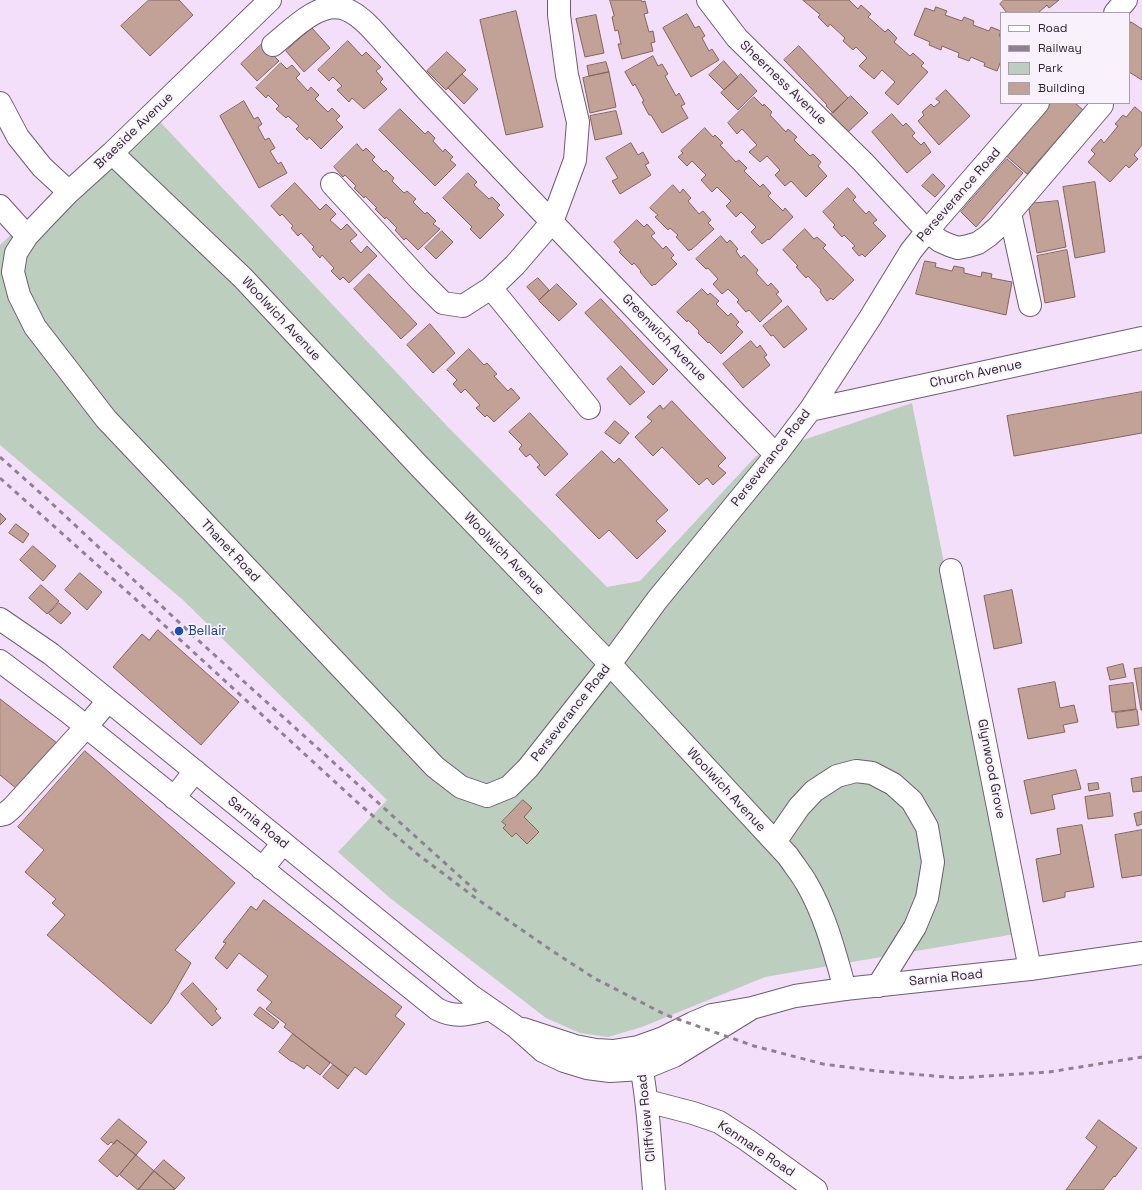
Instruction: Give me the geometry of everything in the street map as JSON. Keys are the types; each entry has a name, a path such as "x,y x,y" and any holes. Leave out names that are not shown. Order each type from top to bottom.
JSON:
{"street":[{"name":"Braeside Avenue","path":"13,272 16,253 27,236 69,192 112,153 270,0"},
{"path":"332,184 443,303 463,306 491,288 515,265 552,222 575,160 578,122 567,76 559,15 559,0"},
{"name":"Sheerness Avenue","path":"708,0 737,38 863,162 927,231 940,241 958,248 978,243 998,227 1102,105"},
{"path":"1116,12 1126,0"},
{"name":"Greenwich Avenue","path":"273,45 312,14 328,8 341,8 351,12 365,22 552,222 776,455"},
{"path":"0,103 18,138 42,167 69,192"},
{"name":"Perseverance Road","path":"487,796 509,787 528,768 610,664 657,600 776,455 810,410 870,318 911,251 1037,104"},
{"name":"Woolwich Avenue","path":"112,153 243,278 420,467 610,664 788,856 807,884 821,914 833,948 844,989"},
{"path":"0,206 27,236"},
{"path":"1010,213 1030,304"},
{"name":"Thanet Road","path":"13,272 19,295 35,327 106,419 435,767 461,787 487,796"},
{"path":"491,288 589,408"},
{"name":"Church Avenue","path":"810,410 1142,338"},
{"name":"Glynwood Grove","path":"951,570 1030,968"},
{"name":"Sarnia Road","path":"0,619 51,654 470,995 516,1027 543,1051 564,1061 587,1068 610,1071 642,1069 674,1056 752,1008"},
{"path":"0,661 86,727 445,1014 467,1014 489,1009"},
{"path":"0,815 5,814 13,807 108,701"},
{"path":"174,798 195,771"},
{"path":"775,842 799,807 814,791 837,776 856,771 872,773 893,784 912,801 927,827 933,862 927,898 915,927 878,986"},
{"path":"262,869 283,843"},
{"name":"Sarnia Road","path":"516,1027 575,1046 596,1050 613,1051 638,1047 663,1038 712,1015 752,1008 795,996 1142,953"},
{"name":"Cliffview Road","path":"638,1047 647,1102 654,1190"},
{"name":"Kenmare Road","path":"647,1102 693,1113 719,1122 747,1140 816,1190"}],"green space":[{"path":"147,108 447,426 607,587 640,581 756,456 912,403 969,688 1015,934 765,977 642,1027 608,1037 580,1033 546,1018 390,898 338,852 387,800 183,600 0,445 0,245"}],"building":[{"path":"149,0 179,0 193,15 150,56 121,26"},
{"path":"610,0 645,1 648,13 644,14 649,32 653,31 655,42 651,43 653,51 622,59 618,44 621,44 618,30 615,31 612,17 614,16"},
{"path":"803,0 849,0 858,9 861,5 871,14 868,17 885,32 888,29 897,38 894,42 910,56 913,53 924,63 921,66 928,72 898,105 885,93 895,82 882,70 874,79 859,66 867,58 856,47 853,50 843,41 845,38 830,24 828,27 818,17 820,15"},
{"path":"1004,0 1059,0 1049,8 1047,5 1039,12 1006,12 1000,4"},
{"path":"936,7 947,11 945,15 962,21 964,17 974,21 973,25 989,31 991,27 1000,31 1000,64 997,71 984,66 985,63 971,57 969,61 958,57 959,53 942,46 941,50 929,45 930,42 914,35 925,8 934,11"},
{"path":"516,11 543,127 506,135 480,20"},
{"path":"687,14 695,28 699,26 705,36 702,38 709,51 712,49 719,60 691,77 663,28"},
{"path":"596,15 604,53 585,57 576,19"},
{"path":"1131,22 1142,29 1142,80 1130,73"},
{"path":"312,28 330,48 304,72 286,51"},
{"path":"348,41 362,56 366,52 381,67 376,71 383,79 380,82 387,89 364,109 352,98 349,102 337,90 342,86 333,77 329,81 318,70"},
{"path":"262,44 279,61 257,81 241,64"},
{"path":"799,46 848,98 833,113 784,60"},
{"path":"447,52 466,70 446,90 427,71"},
{"path":"653,56 658,66 662,64 668,74 665,76 676,96 679,93 685,104 681,106 688,118 662,133 651,115 649,115 642,102 644,101 635,84 633,86 625,72"},
{"path":"724,61 738,77 724,90 709,75"},
{"path":"606,62 609,72 589,76 587,66"},
{"path":"281,63 287,69 292,65 300,74 296,78 308,91 311,87 319,95 315,99 328,112 332,108 340,116 336,120 343,127 321,149 309,137 307,140 296,129 299,126 288,116 286,118 276,109 279,106 268,95 266,98 256,88"},
{"path":"609,72 616,107 590,113 583,78"},
{"path":"462,74 478,89 464,104 448,88"},
{"path":"741,74 757,91 738,110 721,93"},
{"path":"946,90 970,116 939,145 918,121 924,115 922,112 931,104 934,107 940,102 936,99"},
{"path":"851,96 868,113 847,133 830,115"},
{"path":"754,97 772,112 770,115 786,132 788,129 797,137 794,140 810,156 813,154 821,162 818,166 827,176 806,197 791,181 785,186 775,175 780,170 767,156 760,162 749,152 757,145 742,129 737,134 728,123"},
{"path":"244,101 254,119 258,117 262,124 258,127 265,140 269,138 275,148 270,151 278,164 281,162 287,173 259,188 220,116"},
{"path":"1047,104 1076,104 1083,110 1027,174 1004,154"},
{"path":"1135,107 1142,113 1142,145 1134,155 1138,159 1129,168 1126,165 1110,182 1088,162 1095,154 1091,150 1101,139 1104,143 1118,126 1115,124 1123,115 1126,117"},
{"path":"400,109 425,134 428,131 435,138 433,141 443,152 445,149 453,157 450,160 456,165 435,186 379,130"},
{"path":"616,111 622,134 595,140 590,116"},
{"path":"892,114 903,126 906,123 915,133 912,136 921,145 924,142 931,152 907,173 872,132"},
{"path":"705,128 713,137 715,135 723,143 720,145 736,162 739,160 747,168 744,171 760,187 763,184 771,193 768,196 783,211 785,208 793,217 769,240 768,239 762,244 751,232 756,227 741,212 736,217 726,206 731,201 717,187 712,192 701,180 706,175 692,161 687,166 678,157 683,153 681,151"},
{"path":"631,143 638,155 643,152 649,163 645,165 651,175 620,194 612,181 618,178 606,158"},
{"path":"357,144 363,151 366,148 375,157 372,160 384,172 386,170 394,178 392,181 404,193 407,191 416,199 413,202 425,214 427,212 436,221 433,224 440,229 418,250 406,238 404,240 395,230 397,228 375,209 377,208 365,196 364,198 354,188 356,186 345,175 343,177 334,167"},
{"path":"1007,159 1023,173 976,227 961,212"},
{"path":"468,173 477,182 474,185 489,199 492,197 500,205 497,208 504,215 480,239 470,229 472,227 443,198"},
{"path":"933,174 945,186 935,197 922,186"},
{"path":"1095,182 1105,252 1075,258 1063,187"},
{"path":"295,183 320,210 326,204 336,214 330,220 341,230 347,224 357,235 350,241 361,253 367,246 377,256 349,283 343,277 340,280 331,271 334,268 322,255 320,258 312,249 314,247 301,233 298,236 291,228 293,226 282,214 280,216 271,206"},
{"path":"673,185 680,193 683,189 691,198 688,201 699,214 703,211 711,220 708,223 714,229 689,251 676,237 678,235 670,228 668,230 655,217 658,215 650,208"},
{"path":"848,188 856,197 853,200 866,214 869,211 877,220 873,223 886,236 865,257 862,254 859,256 852,248 855,246 844,235 842,237 833,227 835,225 823,212"},
{"path":"1058,201 1066,247 1037,253 1028,204"},
{"path":"637,220 644,227 647,224 655,233 651,236 663,249 666,246 674,255 671,258 677,264 655,285 654,284 652,286 634,263 632,265 619,252 621,250 614,242"},
{"path":"805,229 814,239 817,237 826,245 823,248 854,280 833,300 831,298 827,301 820,292 821,290 808,276 806,278 796,267 798,266 783,250"},
{"path":"442,231 453,242 436,259 425,248"},
{"path":"721,236 727,243 730,240 738,249 736,251 741,258 744,255 758,270 756,273 768,286 771,283 779,292 776,294 782,301 760,322 749,310 746,312 737,302 739,300 728,289 722,294 713,284 718,279 708,268 706,269 696,259"},
{"path":"1067,250 1075,297 1045,303 1037,256"},
{"path":"925,261 936,263 935,267 952,271 954,266 964,268 964,273 981,277 982,272 992,274 991,278 1012,282 1006,315 916,294"},
{"path":"369,274 417,324 401,339 354,289"},
{"path":"538,278 549,290 539,300 527,287"},
{"path":"557,284 577,304 559,321 539,301"},
{"path":"702,289 708,295 710,293 719,301 716,304 728,316 731,313 739,322 736,325 743,332 721,354 698,333 699,331 688,320 687,322 677,312"},
{"path":"601,299 668,370 653,385 585,313"},
{"path":"788,306 807,329 784,348 763,326"},
{"path":"430,324 455,353 433,373 407,345"},
{"path":"751,341 757,348 760,345 767,355 764,357 770,365 743,388 723,364"},
{"path":"469,349 484,365 487,363 497,374 494,376 508,391 511,388 520,398 494,422 487,415 485,417 476,408 480,405 465,389 461,393 453,384 457,380 447,370"},
{"path":"621,366 645,392 630,405 607,379"},
{"path":"1142,392 1142,433 1014,456 1007,416"},
{"path":"672,401 726,458 718,466 726,473 713,485 707,478 699,485 662,447 653,456 635,437 652,421 647,417 660,405 663,409"},
{"path":"530,413 568,454 545,476 537,467 540,465 530,454 526,457 519,449 522,445 509,432"},
{"path":"615,421 629,433 620,444 605,433"},
{"path":"602,451 614,463 619,458 668,510 656,521 666,531 637,559 609,530 599,539 556,495"},
{"path":"0,513 6,519 0,525"},
{"path":"16,524 29,534 23,543 9,533"},
{"path":"33,546 56,566 43,581 20,560"},
{"path":"80,573 102,592 87,610 65,590"},
{"path":"41,585 59,601 47,614 29,598"},
{"path":"1012,590 1022,643 994,649 984,596"},
{"path":"59,603 71,613 61,624 49,614"},
{"path":"158,630 239,702 201,745 113,667 142,634 149,640"},
{"path":"1123,664 1126,677 1110,680 1107,668"},
{"path":"1142,668 1142,710 1141,710 1134,669"},
{"path":"1055,682 1060,708 1074,705 1078,722 1063,725 1065,732 1028,739 1018,689"},
{"path":"1133,683 1136,709 1112,712 1109,686"},
{"path":"0,699 57,743 17,789 0,775"},
{"path":"1137,710 1139,725 1117,728 1115,713"},
{"path":"85,751 235,883 175,950 191,963 168,1003 151,1024 47,935 65,915 52,903 56,899 25,872 44,850 18,827"},
{"path":"1076,770 1081,789 1052,795 1055,809 1031,814 1024,781"},
{"path":"1142,777 1142,791 1133,792 1131,779"},
{"path":"1098,783 1099,789 1089,791 1088,784"},
{"path":"1110,793 1113,816 1088,819 1085,797"},
{"path":"523,800 532,808 524,817 539,832 527,844 516,833 512,837 503,828 506,825 502,822"},
{"path":"1142,812 1142,824 1137,826 1134,814"},
{"path":"1082,825 1094,887 1065,892 1065,897 1043,902 1036,859 1061,854 1057,829"},
{"path":"1142,830 1142,875 1122,878 1115,835"},
{"path":"264,900 402,1007 395,1016 405,1024 366,1075 355,1067 348,1076 284,1027 286,1024 266,1009 272,1002 257,990 268,976 239,953 227,969 215,958 226,943 223,942 251,906 256,910"},
{"path":"193,983 217,1009 215,1011 221,1018 212,1026 181,994"},
{"path":"260,1007 279,1022 273,1029 254,1015"},
{"path":"293,1034 330,1063 320,1075 307,1065 304,1069 279,1052"},
{"path":"333,1065 348,1076 338,1089 323,1077"},
{"path":"119,1119 147,1142 136,1155 117,1140 114,1144 111,1142 108,1145 101,1139"},
{"path":"1099,1120 1137,1148 1103,1190 1066,1190 1097,1147 1086,1138"},
{"path":"117,1140 136,1155 117,1177 99,1161"},
{"path":"136,1155 154,1171 138,1190 120,1175"},
{"path":"164,1160 185,1178 175,1189 154,1171"},
{"path":"154,1171 175,1189 138,1190"}],"railway":[{"path":"0,457 199,641 477,892"},
{"path":"0,478 151,613 358,803 416,853 477,899 594,978 666,1015 754,1046 823,1064 877,1071 957,1078 1049,1072 1142,1057"}],"place":[{"name":"Bellair","path":"179,631"}]}
